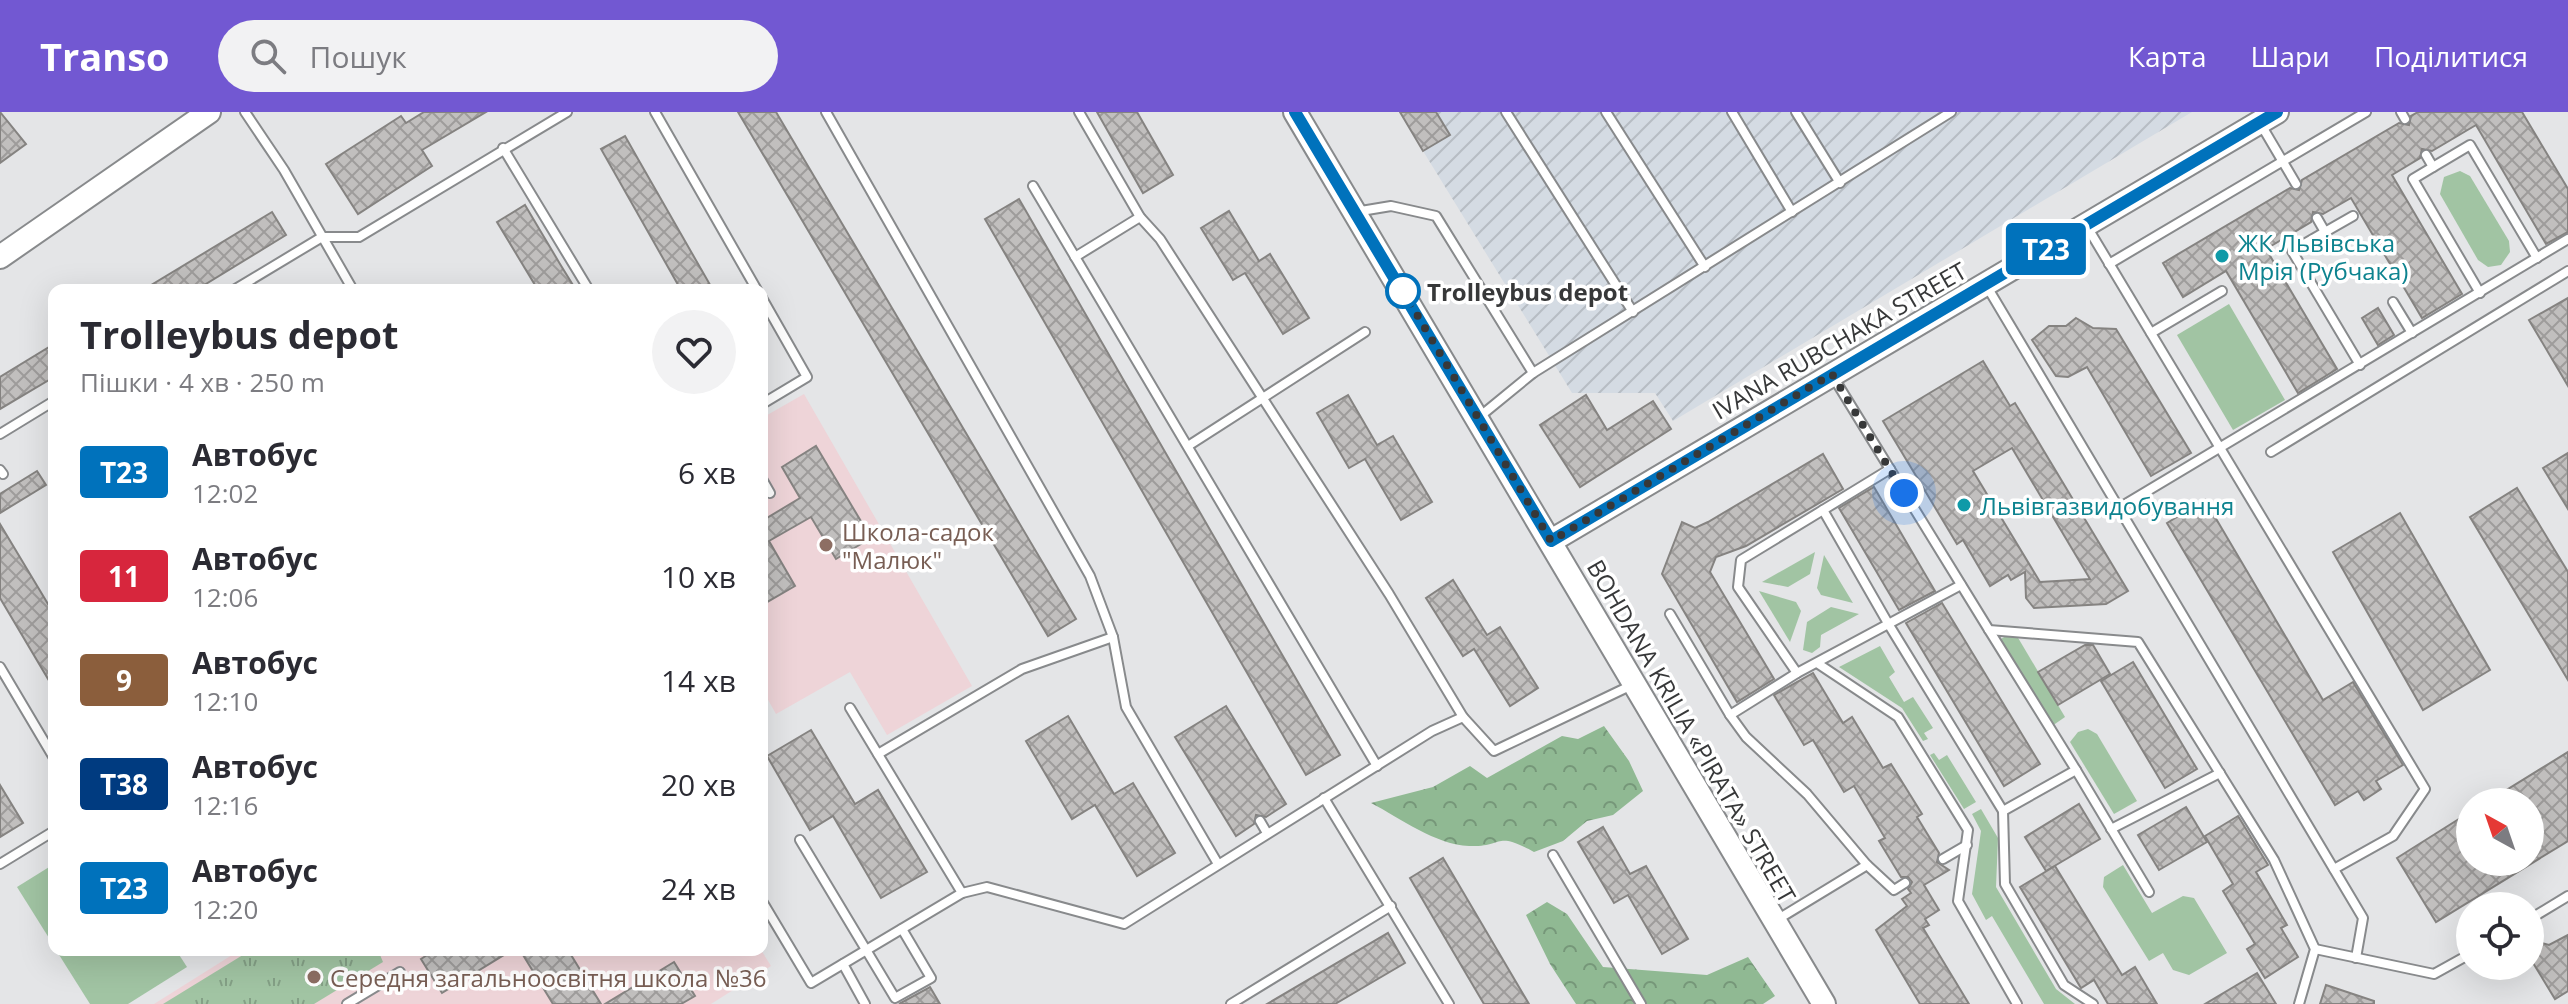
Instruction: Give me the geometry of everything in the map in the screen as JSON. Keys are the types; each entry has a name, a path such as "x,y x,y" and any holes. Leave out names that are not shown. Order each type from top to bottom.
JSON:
{"street":[{"path":"0,257 209,112"},
{"name":"BOHDANA KRILIA «PIRATA» STREET","path":"1295,112 1824,1004"},
{"name":"IVANA RUBCHAKA STREET","path":"1551,541 2269,117"}],"lane":[{"path":"245,112 284,170 349,284"},
{"path":"251,284 322,237 359,237 567,112"},
{"path":"655,112 754,284"},
{"path":"826,112 1090,576 1113,637 1126,707 1218,864"},
{"path":"1079,112 1140,217 1160,239 1463,717 1494,751 1633,685"},
{"path":"1506,112 1633,312"},
{"path":"1606,112 1705,267"},
{"path":"1732,112 1792,212"},
{"path":"1796,112 1840,183"},
{"path":"1478,418 1533,373 1951,112"},
{"path":"2109,264 2366,112"},
{"path":"2269,117 2283,161 2296,184"},
{"path":"2480,293 2413,179 2470,145 2537,258"},
{"path":"503,148 585,284"},
{"path":"2426,155 2433,167"},
{"path":"1033,186 1377,766"},
{"path":"1355,212 1391,206 1436,216 1533,373"},
{"path":"2353,216 2292,251 2360,365"},
{"path":"1075,257 1140,217"},
{"path":"2317,218 2325,232"},
{"path":"2086,225 2425,789 2393,836 2334,869"},
{"path":"2119,508 2568,239"},
{"path":"2271,452 2568,271"},
{"path":"1986,284 2363,918 2356,958"},
{"path":"2151,333 2222,291"},
{"path":"2393,302 2412,333"},
{"path":"768,309 807,377 768,400"},
{"path":"1188,446 1365,332"},
{"path":"1832,374 2149,892"},
{"path":"0,434 48,405"},
{"path":"1797,673 1738,587 1741,560 1890,469"},
{"path":"768,490 770,493"},
{"path":"1823,510 2003,811 2005,884 2064,985 2093,1004"},
{"path":"1730,715 1797,673 1961,585"},
{"path":"1670,614 1746,737 1807,794 1867,865 1894,890 1905,883"},
{"path":"1989,630 2138,642 2274,860 2315,949 2299,1004"},
{"path":"878,754 1022,669 1113,637"},
{"path":"1817,663 1898,717 1968,830 1958,901 2017,1004"},
{"path":"0,667 48,748"},
{"path":"850,708 962,893"},
{"path":"768,911 811,983 962,893 987,887 1124,924 1432,731 1463,717"},
{"path":"2003,811 2076,770"},
{"path":"2111,829 2220,773"},
{"path":"1324,798 1449,1004"},
{"path":"1260,821 1267,833"},
{"path":"0,864 48,835"},
{"path":"800,840 895,998 931,978 902,929"},
{"path":"1943,859 1967,845"},
{"path":"1553,855 1641,1004"},
{"path":"1774,921 1867,865"},
{"path":"2544,911 2568,896"},
{"path":"1231,1004 1391,906"},
{"path":"2315,949 2434,974 2456,962"},
{"path":"843,964 865,1004"},
{"path":"347,1004 400,972"}],"shaded area":[{"path":"1399,112 2192,112 1673,421 1655,393 1572,393"},
{"name":"Школа-садок \"Малюк\"","path":"804,394 972,686 887,735 850,672 776,714 768,700 768,415"},
{"path":"230,956 765,956 771,966 711,1004 154,1004"}],"green space":[{"path":"2460,171 2470,176 2509,241 2510,252 2501,265 2488,267 2478,260 2440,194 2444,177"},
{"path":"2229,304 2285,400 2233,430 2177,335"},
{"path":"1815,552 1810,574 1788,587 1762,582"},
{"path":"1824,555 1853,603 1821,595 1817,588"},
{"path":"1759,591 1796,602 1801,611 1790,642"},
{"path":"1831,607 1859,614 1821,635 1820,647 1812,653 1803,650 1807,622"},
{"path":"2014,631 2065,717 2052,726 2001,639"},
{"path":"1880,646 1895,672 1889,677 1904,702 1913,697 1933,728 1924,733 1928,739 1923,741 1902,708 1839,667"},
{"path":"1604,726 1629,761 1643,791 1613,815 1587,821 1563,841 1534,852 1505,841 1469,846 1444,841 1371,803 1433,787 1470,766 1487,778 1562,736 1578,739"},
{"path":"2088,729 2097,734 2137,801 2114,814 2070,742 2078,732"},
{"path":"1934,753 1939,760 1947,755 1976,802 1964,809 1930,755"},
{"path":"1981,809 1998,838 1996,887 2056,989 2075,1004 2044,1004 1992,916 1986,920 1972,894 1981,831 1972,814"},
{"path":"2123,865 2152,913 2183,896 2194,898 2227,953 2189,975 2173,970 2163,953 2149,961 2103,887 2104,877"},
{"path":"48,868 48,936 17,887"},
{"path":"1547,902 1567,914 1603,967 1707,975 1748,957 1775,996 1763,1004 1576,1004 1550,964 1526,915"},
{"path":"60,956 180,956 187,967 128,1004 90,1004"},
{"path":"241,956 380,956 383,962 314,1004 163,1004"}],"building":[{"path":"0,112 26,144 0,163"},
{"path":"424,112 486,112 422,150 432,166 358,214 326,164 401,116 406,123"},
{"path":"738,112 776,112 1076,619 1048,636"},
{"path":"1097,112 1137,112 1173,175 1143,193"},
{"path":"1400,112 1436,112 1450,135 1423,151"},
{"name":"ЖК Львівська Мрія (Рубчака)","path":"2418,112 2522,112 2568,189 2568,232 2546,244 2476,125 2432,151 2422,149 2420,158 2392,175 2462,294 2422,318 2351,198 2323,214 2313,212 2311,222 2266,249 2337,369 2298,393 2226,271 2183,297 2163,263 2290,188 2299,190 2302,180 2399,123 2409,125 2411,116"},
{"path":"625,136 710,284 678,284 601,149"},
{"path":"1019,199 1340,755 1306,775 985,219"},
{"path":"525,205 572,284 534,284 497,222"},
{"path":"1229,211 1259,261 1270,254 1309,318 1283,334 1245,273 1233,280 1201,228"},
{"path":"272,212 286,235 206,284 153,284"},
{"path":"2568,298 2568,386 2529,320"},
{"path":"2378,308 2394,335 2378,345 2362,318"},
{"path":"2076,318 2093,328 2116,329 2191,453 2151,476 2087,367 2068,377 2056,376 2032,340 2049,326 2066,326"},
{"path":"48,348 48,381 0,409 0,377"},
{"name":"Львівгазвидобування","path":"1983,361 2010,406 2015,403 2128,591 2106,604 2034,608 2026,598 2025,572 2011,580 2008,575 1990,586 1963,540 1957,544 1883,421","holes":["2012,448 2090,579 2040,582 1973,471"]},
{"path":"1348,395 1377,445 1393,436 1432,502 1401,520 1365,459 1349,468 1317,413"},
{"path":"1586,395 1607,430 1653,401 1671,429 1580,487 1540,425"},
{"path":"816,446 871,538 836,559 811,517 769,541 795,586 768,602 768,517 800,498 782,467"},
{"path":"2568,453 2568,509 2543,468"},
{"path":"1823,454 1843,489 1746,546 1716,557 1710,572 1774,679 1737,702 1662,574 1682,522 1695,528 1708,522"},
{"path":"37,471 46,485 0,513 0,494"},
{"path":"1874,487 1935,591 1899,610 1839,508"},
{"path":"2517,488 2568,572 2568,680 2470,517"},
{"path":"2205,500 2323,700 2353,682 2403,765 2376,781 2381,789 2364,800 2358,791 2335,805 2167,523"},
{"path":"2400,513 2490,670 2423,710 2333,552"},
{"path":"0,524 48,604 48,679 0,598"},
{"path":"1453,580 1487,635 1500,627 1538,688 1510,706 1474,649 1463,656 1426,598"},
{"path":"1942,603 2040,764 2004,786 1906,623"},
{"path":"2085,645 2093,645 2110,674 2058,705 2038,672"},
{"path":"2133,662 2197,769 2165,788 2101,681"},
{"path":"1813,673 1843,723 1852,717 1883,768 1891,764 1922,814 1917,817 1939,853 1937,862 1949,870 1924,885 1939,910 1925,919 1929,925 1923,928 1969,1004 1920,1004 1876,930 1907,906 1902,899 1911,893 1908,889 1912,882 1908,877 1901,877 1879,841 1885,838 1854,786 1844,792 1813,740 1804,745 1774,695"},
{"path":"1226,706 1286,804 1266,817 1256,815 1254,824 1236,836 1175,737"},
{"path":"1068,716 1114,794 1133,783 1175,853 1137,876 1095,805 1072,819 1026,741"},
{"path":"811,730 855,804 878,790 927,872 881,898 833,816 810,830 768,755"},
{"path":"2568,752 2568,841 2544,856 2544,788 2510,788"},
{"path":"0,785 23,823 0,837"},
{"path":"2079,804 2100,839 2046,871 2025,837"},
{"path":"2186,807 2207,842 2159,870 2138,835"},
{"path":"2238,816 2268,865 2256,872 2287,925 2281,928 2298,957 2265,978 2247,949 2255,944 2223,891 2233,884 2205,836"},
{"path":"2456,821 2456,876 2511,876 2485,892 2456,892 2456,910 2436,922 2397,858"},
{"path":"1603,827 1630,874 1646,866 1688,939 1662,954 1628,895 1614,903 1578,842"},
{"path":"1443,858 1529,1004 1484,1004 1448,943 1410,878"},
{"path":"2055,866 2122,975 2135,967 2157,1004 2108,1004 2094,980 2081,988 2020,887"},
{"path":"1388,933 1405,963 1335,1004 1267,1004"},
{"path":"2568,935 2568,991 2555,999 2543,980 2544,944 2549,945"},
{"path":"426,956 502,956 442,993 421,959"},
{"path":"524,956 572,956 601,1004 553,1004"},
{"path":"674,962 695,996 681,1004 605,1004"},
{"path":"2257,973 2276,1004 2205,1004"},
{"path":"2326,985 2374,1001 2374,1004 2320,1004"},
{"path":"930,987 940,1004 899,1004"}],"bus line":[{"name":"Т23","path":"1295,112 1551,541 2277,112"}],"place":[{"name":"ЖК Львівська Мрія (Рубчака)","path":"2222,256"},
{"name":"Trolleybus depot","path":"1403,291"},
{"name":"Львівгазвидобування","path":"1964,505"},
{"name":"Школа-садок \"Малюк\"","path":"826,545"},
{"name":"Середня загальноосвітня школа №36","path":"314,977"}],"route":[{"path":"1403,291 1551,541 1832,374 1904,493"}]}
